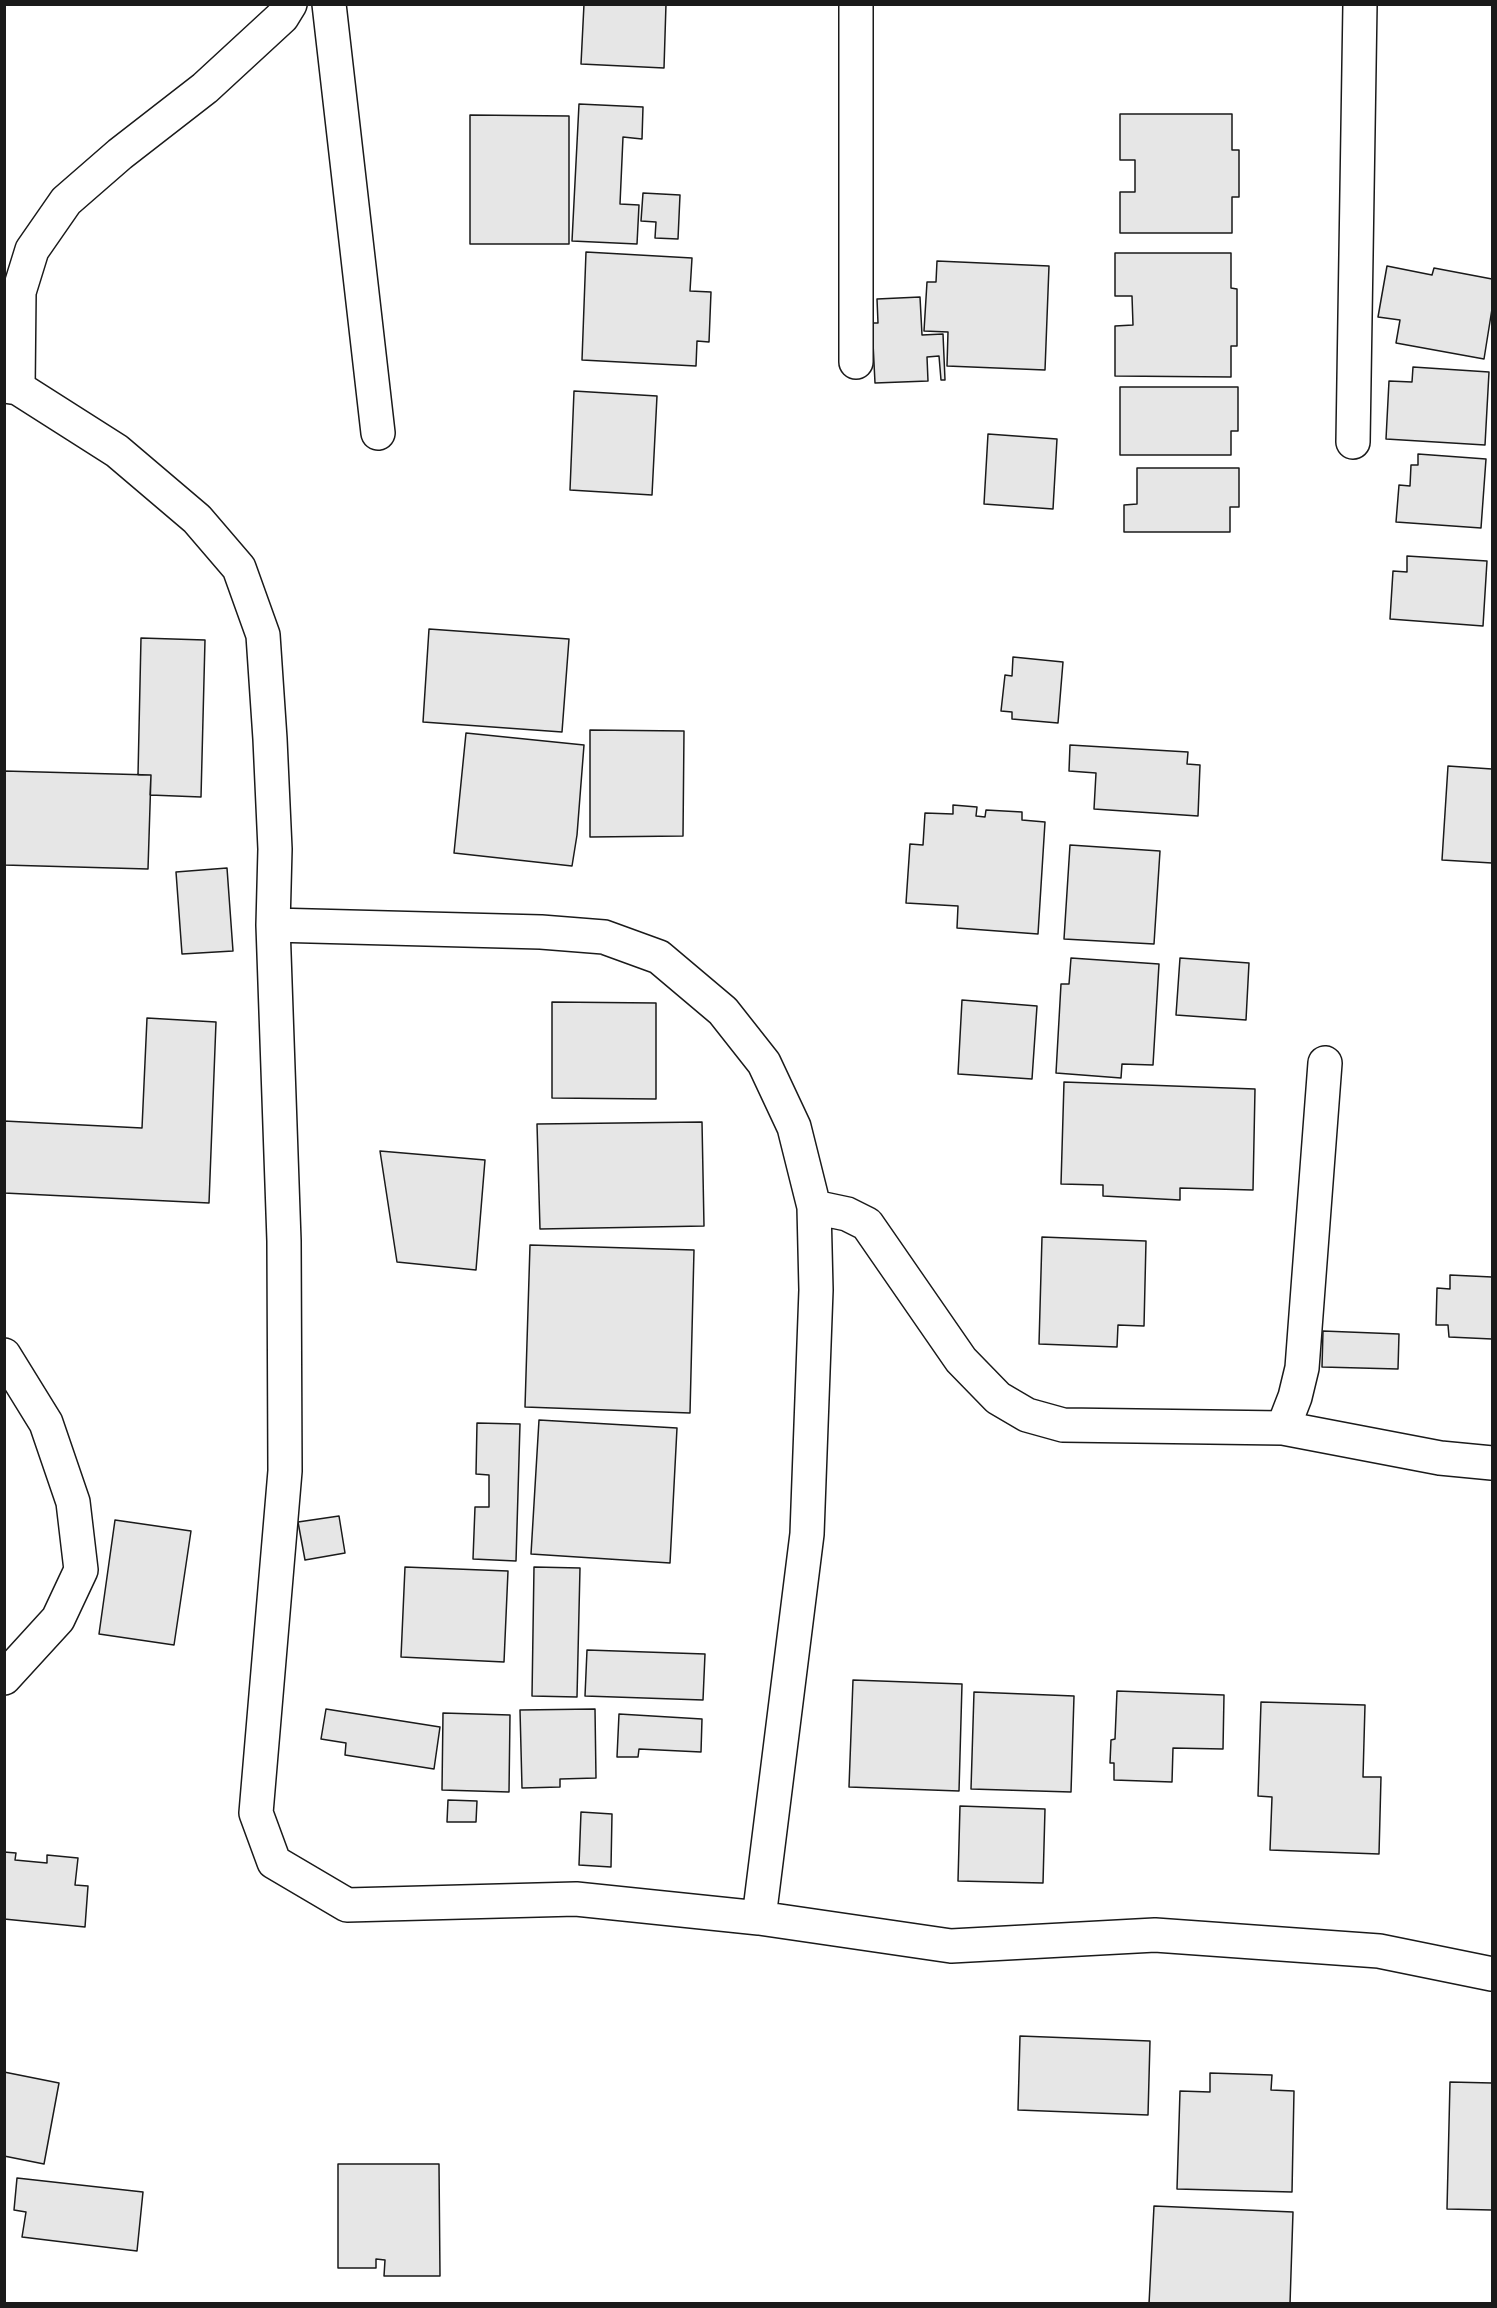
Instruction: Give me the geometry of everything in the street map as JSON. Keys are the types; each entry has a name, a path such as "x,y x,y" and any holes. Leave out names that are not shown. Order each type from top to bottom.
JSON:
{"street":[{"path":"290,4 282,17 205,88 120,154 66,201 60,209 32,250 19,292 11,387 117,451 197,519 239,568 263,635 275,849 273,925 284,1241 285,1470 256,1813 274,1862 347,1905 576,1899 759,1918 951,1946 1155,1935 1379,1951 1492,1974"},
{"path":"329,4 378,433"},
{"path":"856,4 856,363"},
{"path":"1353,442 1360,4"},
{"path":"273,925 541,932 604,937 659,957 723,1011 764,1063 795,1127 814,1207 816,1290 807,1534 759,1918"},
{"path":"1283,1428 1295,1397 1302,1368 1325,1064"},
{"path":"814,1207 847,1214 867,1224 962,1360 998,1398 1028,1414 1063,1425 1283,1428 1440,1458 1492,1463"},
{"path":"4,1354 46,1423 73,1502 81,1570 58,1619 4,1678"}],"building":[{"path":"584,4 666,4 664,68 581,64"},
{"path":"579,104 643,107 642,139 623,137 620,204 639,205 637,244 572,241"},
{"path":"1120,114 1232,114 1232,150 1239,150 1239,197 1232,197 1232,233 1120,233 1120,192 1135,192 1135,160 1120,160"},
{"path":"470,115 569,116 569,244 470,244"},
{"path":"643,193 680,195 678,239 655,238 656,222 641,221"},
{"path":"586,252 692,258 690,291 711,292 709,342 697,341 696,366 582,360"},
{"path":"1115,253 1231,253 1231,288 1237,289 1237,346 1231,346 1231,377 1115,376 1115,326 1133,325 1132,296 1115,296"},
{"path":"937,261 1049,266 1045,370 947,366 948,332 924,331 927,282 936,282"},
{"path":"1387,266 1432,275 1434,268 1492,279 1492,309 1484,359 1396,343 1400,320 1378,317"},
{"path":"920,297 922,335 943,334 945,380 941,380 939,356 927,357 928,381 875,383 872,323 878,323 877,299"},
{"path":"1413,367 1489,372 1485,445 1386,439 1389,381 1412,382"},
{"path":"1120,387 1238,387 1238,431 1231,431 1231,455 1120,455"},
{"path":"574,391 657,396 652,495 570,490"},
{"path":"988,434 1057,439 1053,509 984,504"},
{"path":"1418,454 1486,459 1481,528 1396,522 1399,485 1410,486 1411,465 1418,465"},
{"path":"1137,468 1239,468 1239,507 1230,507 1230,532 1124,532 1124,505 1137,504"},
{"path":"1407,556 1487,561 1483,626 1390,619 1393,571 1407,572"},
{"path":"429,629 569,639 562,732 423,722"},
{"path":"141,638 205,640 201,797 150,795 151,775 138,775"},
{"path":"1013,657 1063,662 1058,723 1012,719 1012,712 1001,711 1005,675 1012,676"},
{"path":"590,730 684,731 683,836 590,837"},
{"path":"466,733 584,745 577,835 572,866 454,853"},
{"path":"1070,745 1188,752 1187,764 1200,765 1198,816 1094,809 1096,773 1069,771"},
{"path":"1448,766 1492,769 1492,863 1442,860"},
{"path":"4,771 151,775 148,869 4,865"},
{"path":"953,805 977,807 976,816 985,817 986,810 1022,812 1022,820 1045,822 1038,934 957,928 958,906 906,903 910,844 923,845 925,813 953,814"},
{"path":"1070,845 1160,851 1154,944 1064,939"},
{"path":"227,868 233,951 182,954 176,872"},
{"path":"1071,958 1159,964 1153,1065 1122,1064 1121,1078 1056,1073 1061,984 1069,984"},
{"path":"1180,958 1249,963 1246,1020 1176,1015"},
{"path":"962,1000 1037,1006 1032,1079 958,1074"},
{"path":"552,1002 656,1003 656,1099 552,1098"},
{"path":"147,1018 216,1022 209,1203 4,1193 4,1121 142,1128"},
{"path":"1064,1082 1255,1089 1253,1190 1180,1188 1180,1200 1103,1196 1103,1185 1061,1184"},
{"path":"702,1122 704,1226 540,1229 537,1124"},
{"path":"380,1151 485,1160 476,1270 397,1262"},
{"path":"1042,1237 1146,1241 1144,1326 1118,1325 1117,1347 1039,1344"},
{"path":"530,1245 694,1250 690,1413 525,1407"},
{"path":"1450,1275 1492,1277 1492,1339 1449,1337 1448,1325 1436,1325 1437,1288 1450,1289"},
{"path":"1323,1331 1399,1334 1398,1369 1322,1367"},
{"path":"539,1420 677,1428 670,1563 531,1554"},
{"path":"477,1423 520,1424 516,1561 473,1559 475,1507 489,1507 489,1475 476,1474"},
{"path":"339,1516 345,1553 305,1560 298,1522"},
{"path":"115,1520 191,1531 174,1645 99,1634"},
{"path":"405,1567 508,1571 504,1662 401,1657"},
{"path":"534,1567 580,1568 577,1697 532,1696"},
{"path":"587,1650 705,1654 703,1700 585,1696"},
{"path":"853,1680 962,1684 959,1791 849,1787"},
{"path":"1117,1691 1224,1695 1223,1749 1173,1748 1172,1782 1114,1780 1114,1763 1110,1763 1111,1740 1115,1739"},
{"path":"974,1692 1074,1696 1071,1792 971,1789"},
{"path":"1261,1702 1365,1705 1363,1777 1381,1777 1379,1854 1270,1850 1272,1797 1258,1796"},
{"path":"326,1709 440,1727 434,1769 345,1755 346,1743 321,1739"},
{"path":"595,1709 596,1778 560,1779 560,1787 522,1788 520,1710"},
{"path":"443,1713 510,1715 509,1792 442,1790"},
{"path":"619,1714 702,1719 701,1752 639,1749 638,1757 617,1757"},
{"path":"448,1800 477,1801 476,1822 447,1822"},
{"path":"960,1806 1045,1809 1043,1883 958,1881"},
{"path":"581,1812 612,1814 611,1867 579,1865"},
{"path":"4,1852 16,1853 15,1860 47,1863 47,1855 78,1858 75,1885 88,1886 85,1927 4,1919"},
{"path":"1020,2036 1150,2041 1148,2115 1018,2110"},
{"path":"4,2072 59,2083 44,2164 4,2156"},
{"path":"1210,2073 1272,2075 1271,2090 1294,2091 1292,2192 1177,2189 1180,2091 1210,2092"},
{"path":"1450,2082 1492,2083 1492,2210 1447,2209"},
{"path":"338,2164 439,2164 440,2276 384,2276 385,2260 376,2259 376,2268 338,2268"},
{"path":"17,2178 143,2192 137,2251 22,2237 26,2212 14,2210"},
{"path":"1154,2206 1293,2212 1290,2304 1149,2304"}]}
